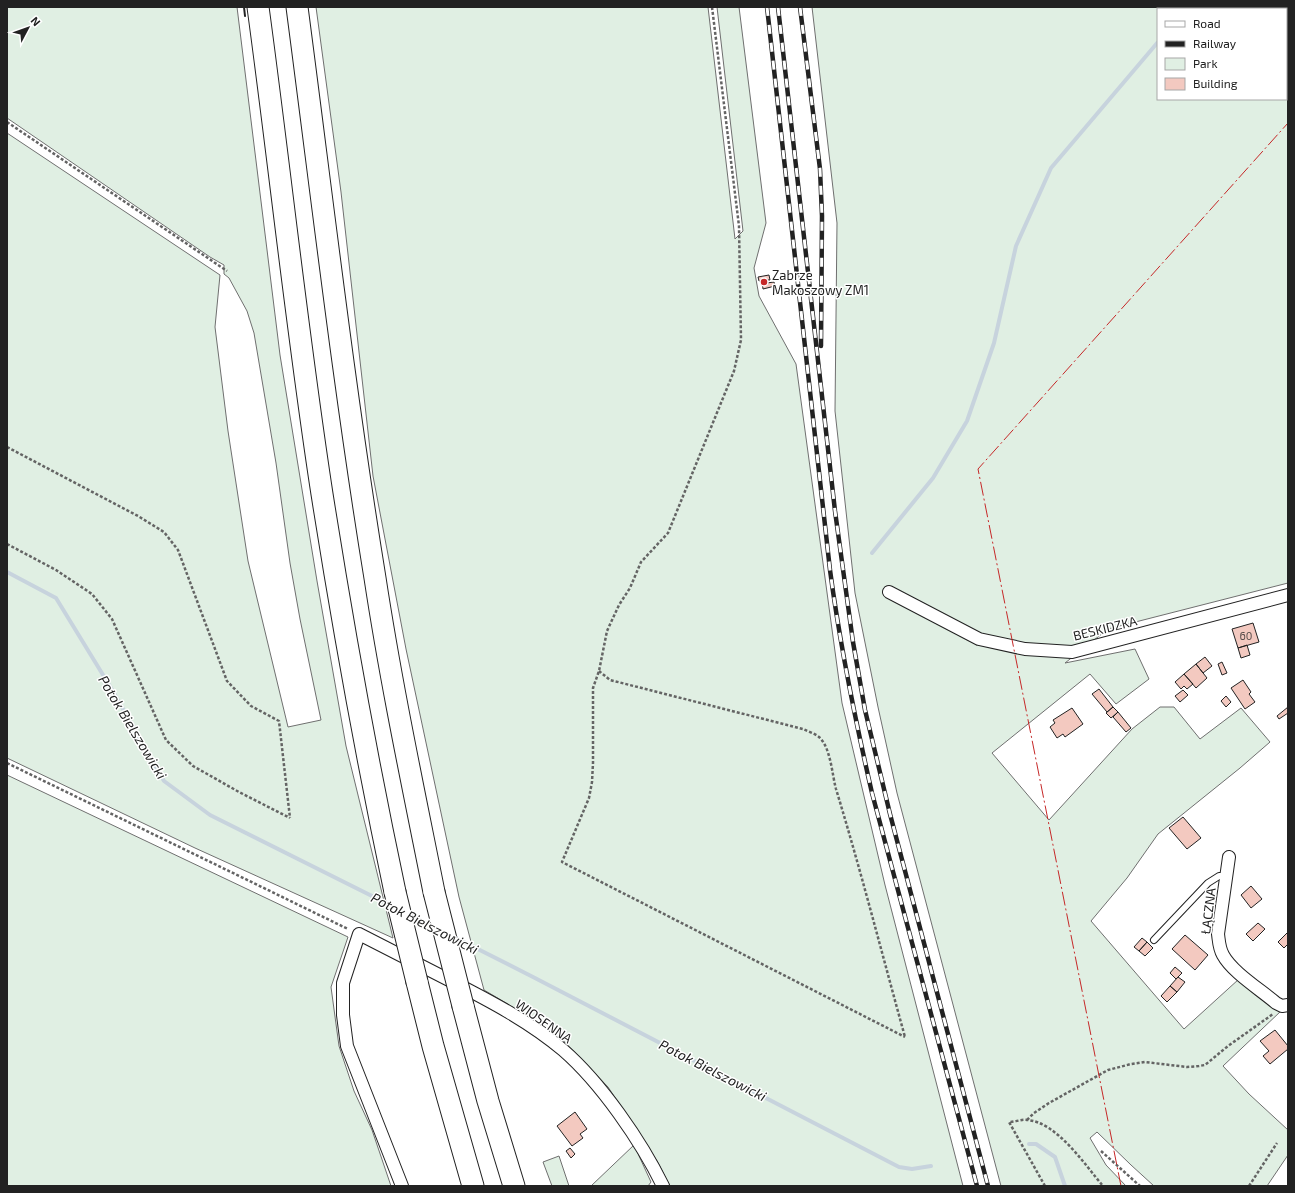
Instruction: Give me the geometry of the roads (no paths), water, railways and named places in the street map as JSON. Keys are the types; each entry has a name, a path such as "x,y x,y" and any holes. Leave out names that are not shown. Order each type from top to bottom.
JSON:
{"highway":[{"path":"258,7 322,491 341,611 365,745 395,892 417,982 433,1046 473,1186"},
{"path":"297,7 342,358 375,578 395,696 434,892 488,1101 514,1186"}],"street":[{"name":"BESKIDZKA","path":"889,592 979,639 1025,649 1072,652 1288,595"},
{"name":"ŁĄCZNA","path":"1229,857 1218,934 1222,954 1234,968 1276,1003 1285,1005"},
{"name":"WIOSENNA","path":"402,1186 347,1046 343,1015 343,983 359,934 483,998 543,1034 563,1050 598,1087 619,1115 642,1148 664,1186"}],"lane":[{"path":"1154,940 1208,883 1219,876 1227,876"}],"waterway":[{"path":"872,553 933,478 967,421 994,343 1016,246 1051,168 1157,43"},
{"name":"Potok Bielszowicki","path":"7,572 56,598 111,688 164,781 210,815 392,906"},
{"name":"Potok Bielszowicki","path":"407,914 437,928"},
{"name":"Potok Bielszowicki","path":"452,936 899,1167 912,1169 931,1166"},
{"name":"Potok Bielszowicki","path":"1029,1144 1036,1144 1055,1157 1065,1186"}],"railway":[{"path":"767,7 830,570 843,654 872,793 977,1186"},
{"path":"778,7 835,511 853,642 865,710 890,814 988,1186"},
{"path":"800,7 820,169 822,216 821,346"}],"place":[{"name":"Zabrze Makoszowy ZM1","path":"764,282"}]}
